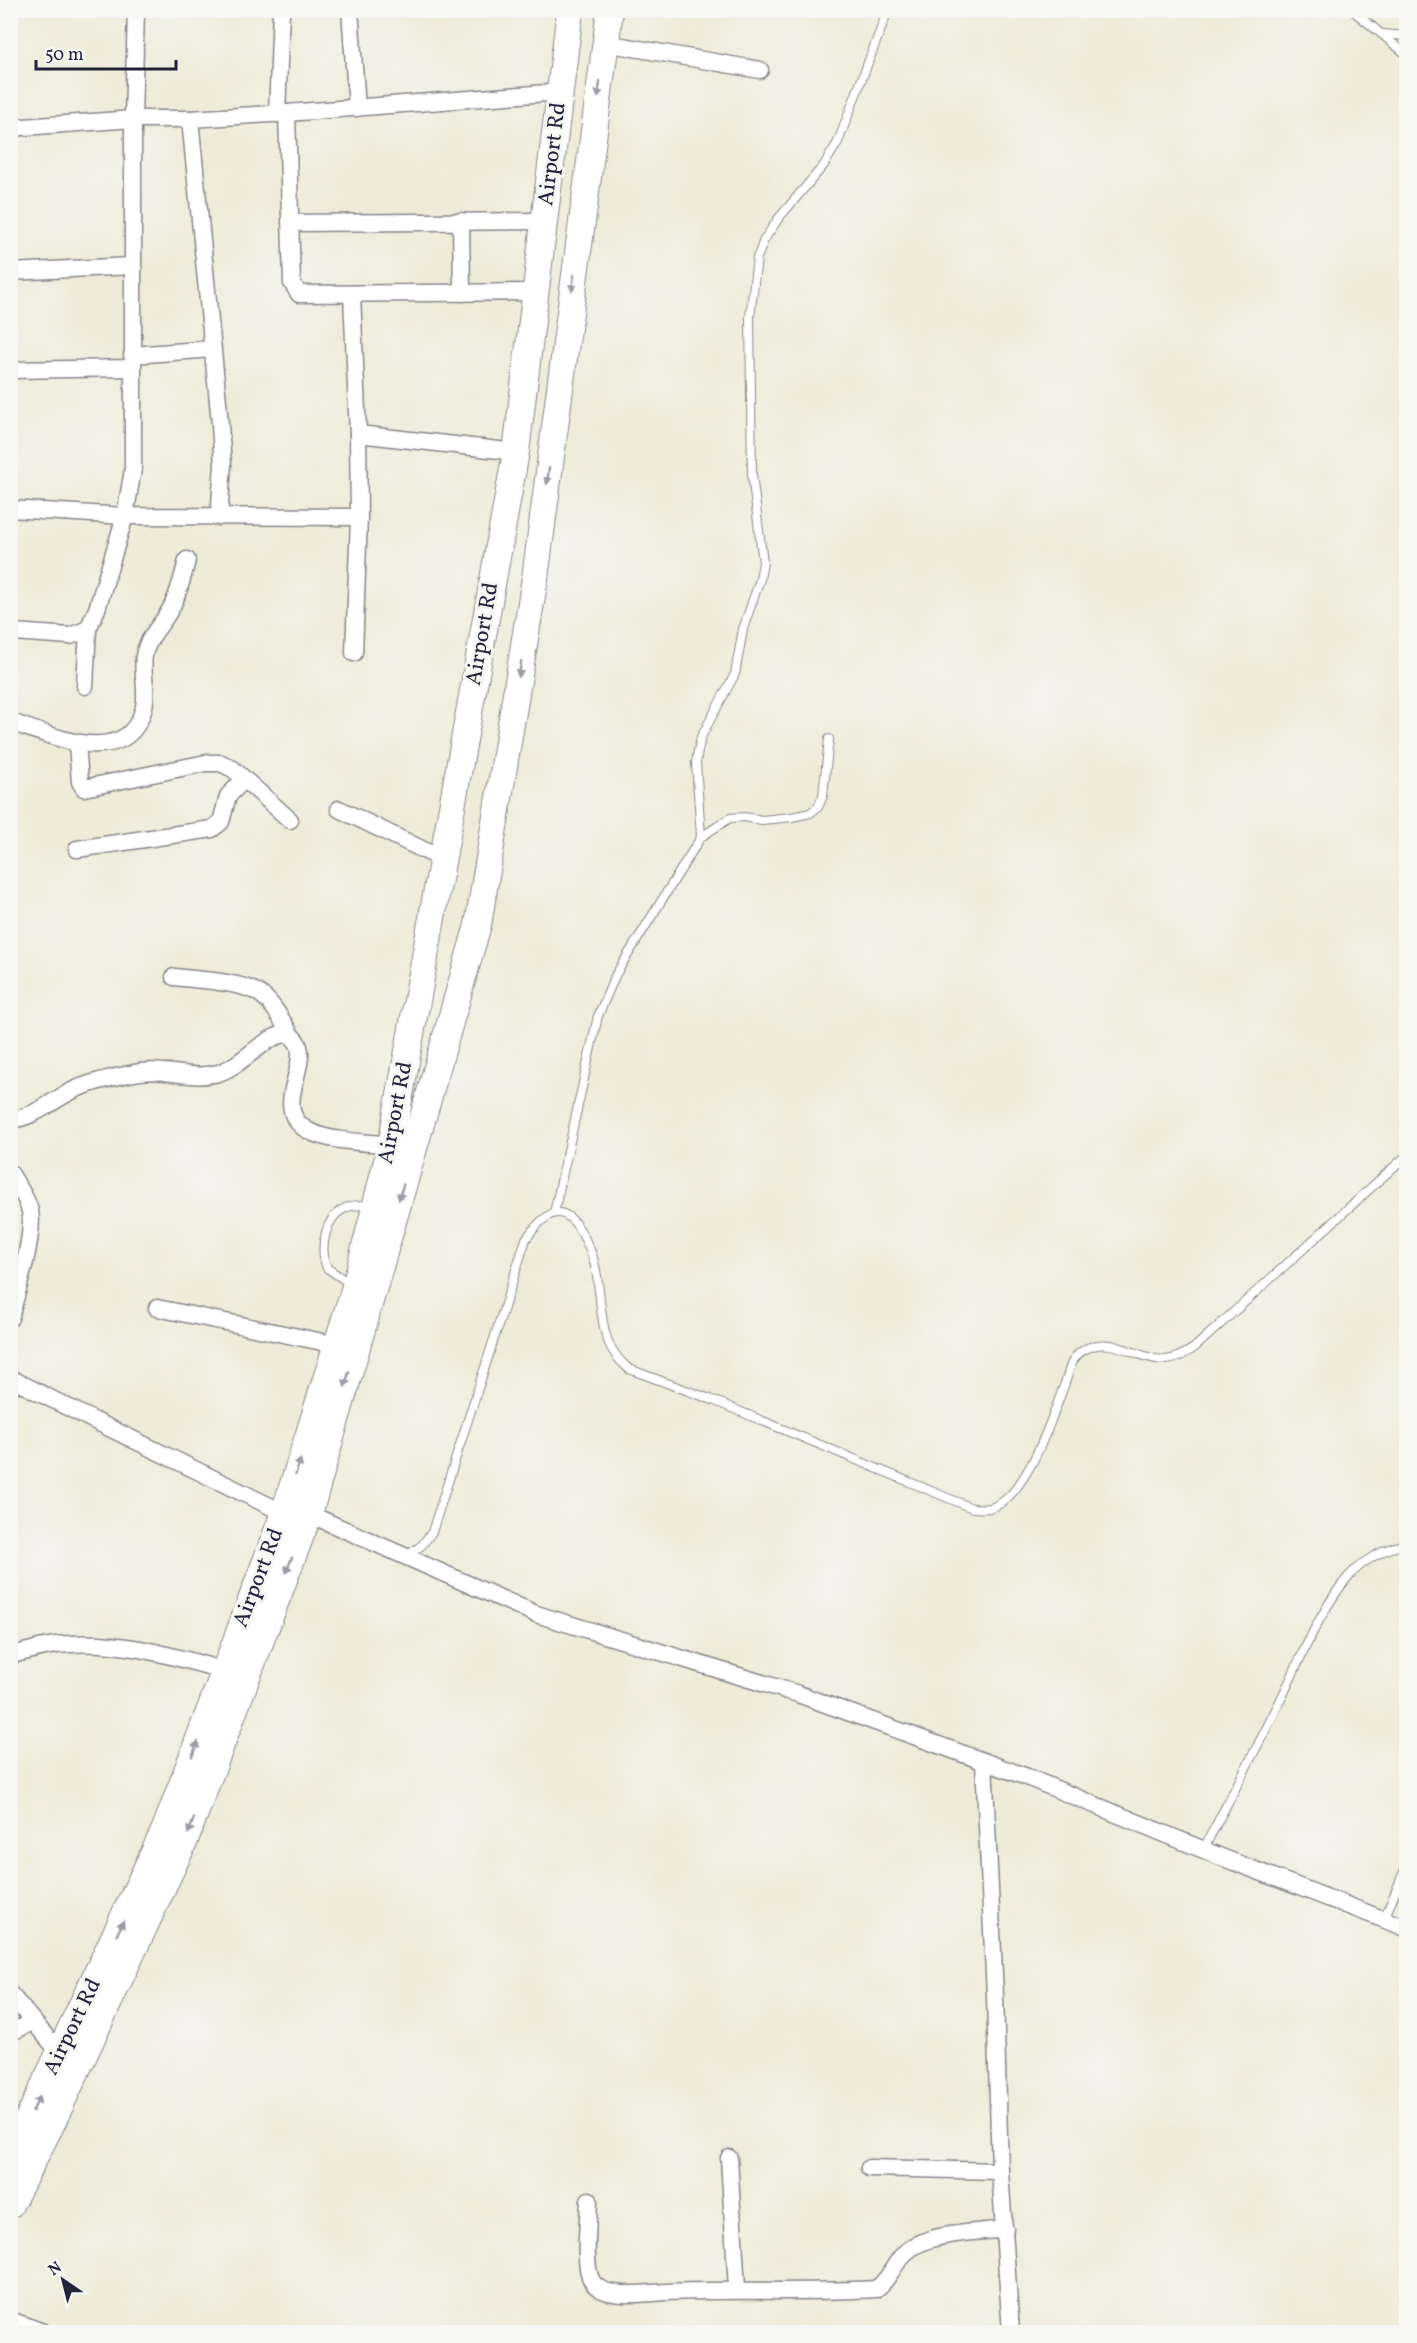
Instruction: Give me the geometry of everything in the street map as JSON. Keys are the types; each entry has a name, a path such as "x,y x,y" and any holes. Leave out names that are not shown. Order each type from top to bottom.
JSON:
{"main road":[{"name":"Airport Rd","path":"10,2157 165,1829 225,1671 296,1514 337,1345 355,1287 391,1145 516,452 570,10"},
{"path":"10,2205 53,2121 185,1840 296,1514 478,925 535,578 610,10"}],"street":[{"path":"85,686 88,628 95,616 125,516 133,469 131,361 136,10"},
{"path":"281,10 282,113 292,283 295,291 306,295 535,292"},
{"path":"350,10 357,108"},
{"path":"605,43 760,70"},
{"path":"10,128 133,119 190,119 282,113 560,92"},
{"path":"190,119 223,465 219,517"},
{"path":"461,221 462,293"},
{"path":"290,223 544,221"},
{"path":"10,272 132,266"},
{"path":"351,294 358,434 359,517 354,653"},
{"path":"10,370 131,361 213,349"},
{"path":"358,434 516,452"},
{"path":"10,509 125,516 359,517"},
{"path":"10,722 77,743 94,744 123,739 137,725 143,711 146,695 144,655 149,641 174,602 187,560"},
{"path":"13,632 70,636 88,628"},
{"path":"77,743 80,782 84,788 214,762 227,765 290,820"},
{"path":"77,849 212,829 221,822 228,796 244,780"},
{"path":"339,809 442,860"},
{"path":"174,977 248,988 260,994 269,1002 291,1035 297,1040 301,1050 291,1101 296,1120 314,1133 391,1145"},
{"path":"10,1120 33,1115 75,1089 138,1072 167,1072 191,1076 220,1073 276,1037 291,1035"},
{"path":"10,1173 26,1199 30,1220 10,1318"},
{"path":"157,1308 337,1345"},
{"path":"10,1377 91,1419 296,1514 407,1556 536,1614 798,1694 1028,1777 1203,1850 1407,1928"},
{"path":"10,1655 56,1645 113,1644 161,1653 225,1671"},
{"path":"984,1762 995,1995 1000,2171 1011,2332"},
{"path":"10,1994 60,2053"},
{"path":"10,2033 32,2022"},
{"path":"729,2158 737,2289"},
{"path":"869,2168 1000,2171"},
{"path":"589,2200 587,2259 589,2275 594,2285 606,2292 623,2294 737,2289 876,2289 886,2282 903,2254 924,2240 1005,2229"},
{"path":"10,2320 44,2332"}],"lane":[{"path":"701,837 696,763 701,737 735,674 743,629 760,579 763,562 752,475 750,317 757,258 764,240 778,219 824,165 838,142 888,10"},
{"path":"1352,10 1407,54"},
{"path":"1383,34 1407,36"},
{"path":"554,1213 598,1016 616,974 701,837 730,818 744,817 762,820 810,813 818,807 823,796 829,739"},
{"path":"407,1556 422,1545 432,1532 526,1239 534,1227 554,1213 564,1213 571,1217 594,1259 607,1339 619,1361 628,1369 710,1399 972,1508 992,1508 1012,1494 1027,1475 1072,1361 1080,1352 1094,1344 1109,1343 1154,1359 1168,1360 1194,1348 1407,1156"},
{"path":"355,1287 327,1268 324,1254 327,1232 330,1222 341,1210 349,1206 376,1205"},
{"path":"1203,1850 1319,1621 1348,1577 1366,1562 1384,1552 1407,1545"},
{"path":"1384,1919 1407,1867"}]}
